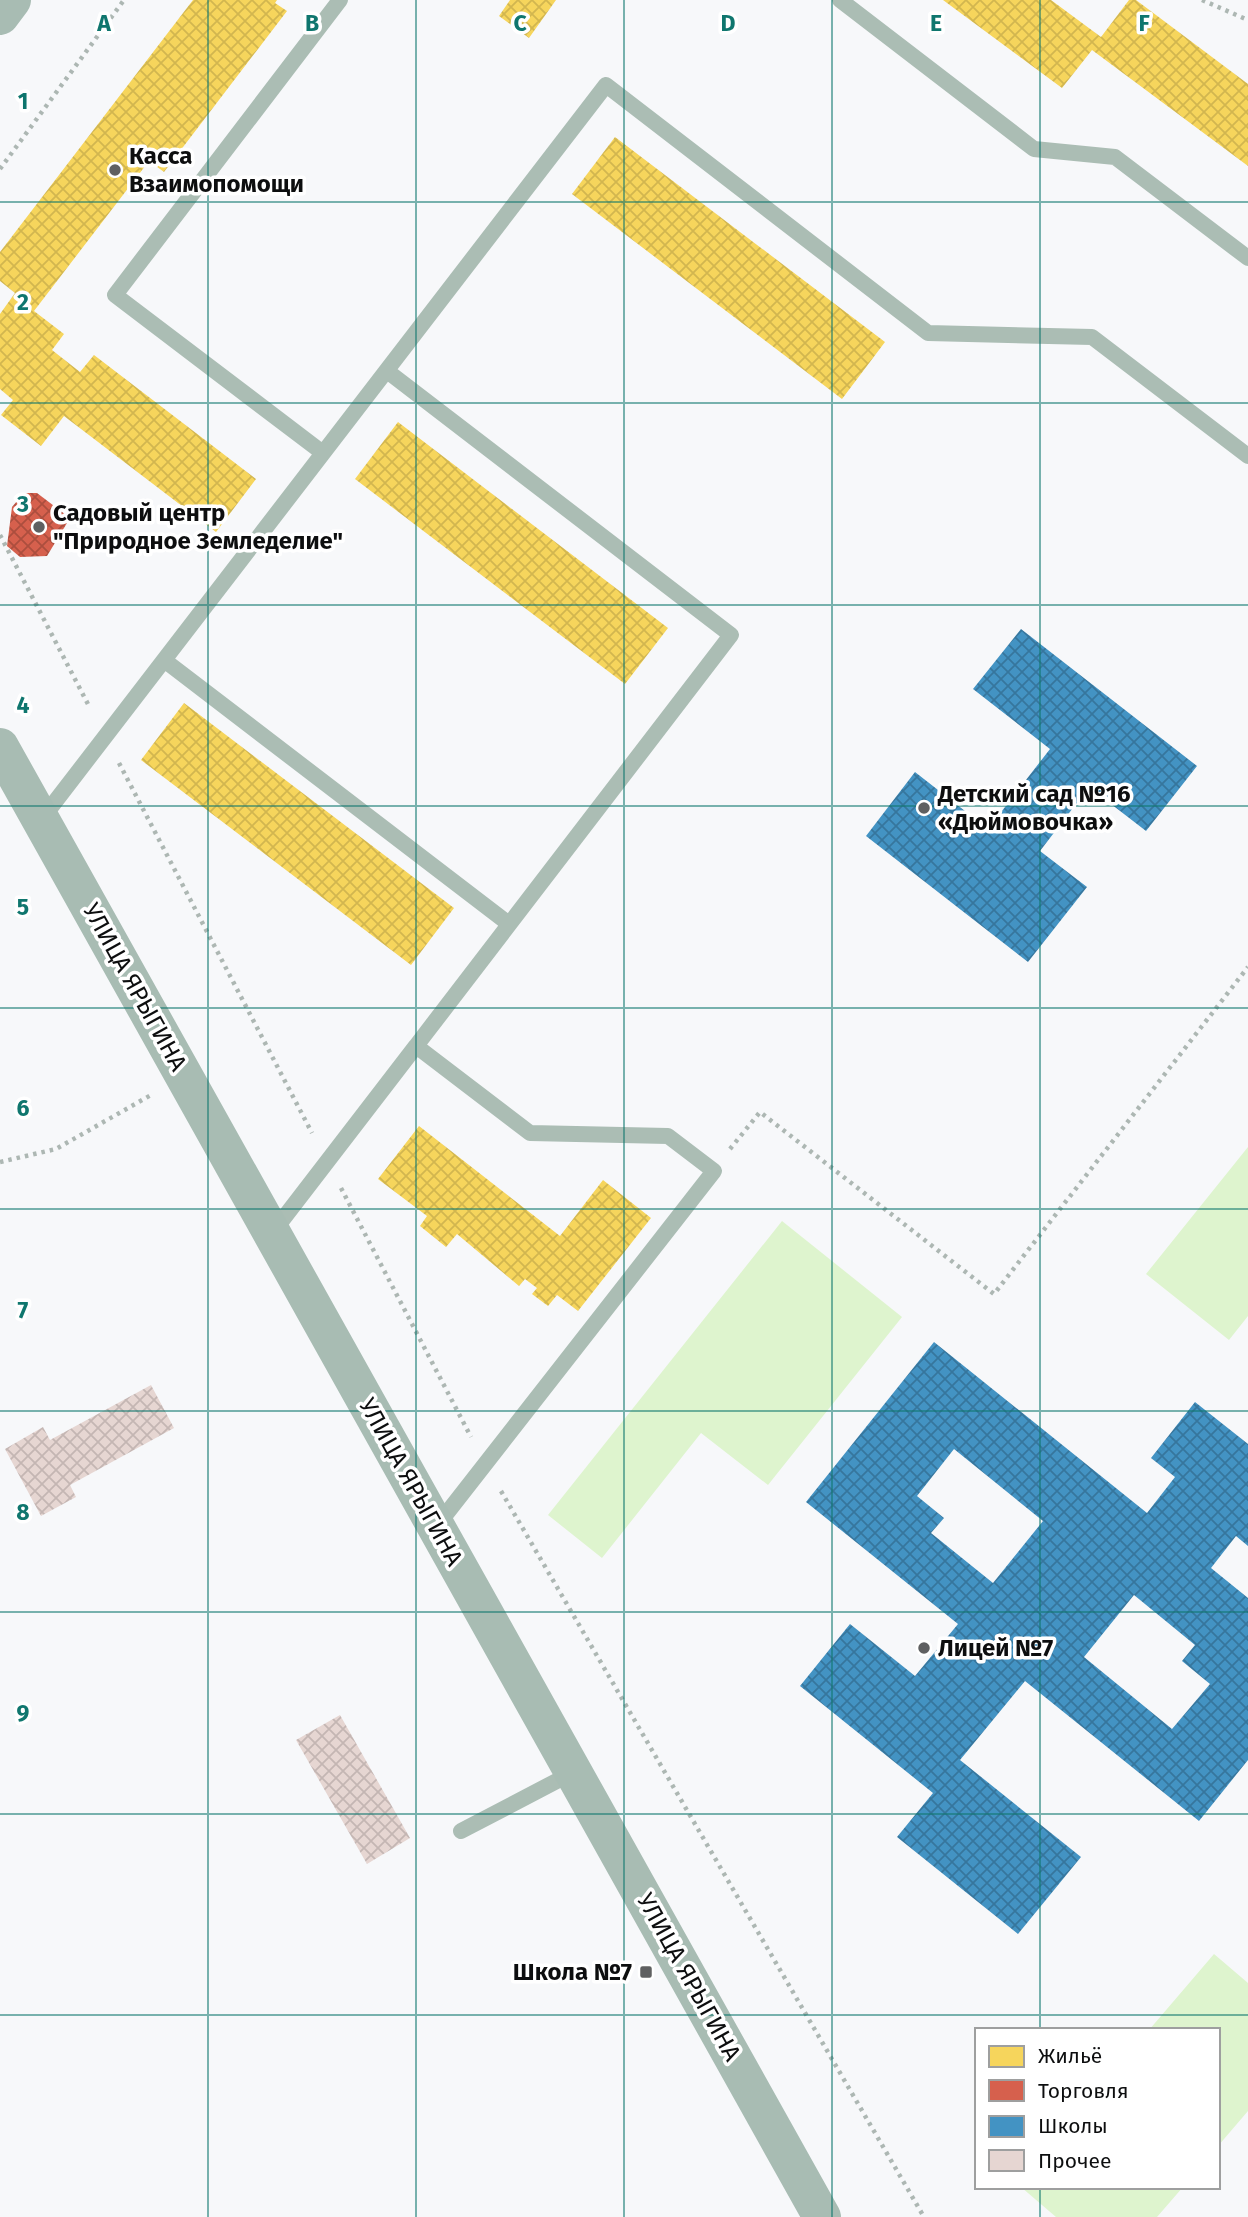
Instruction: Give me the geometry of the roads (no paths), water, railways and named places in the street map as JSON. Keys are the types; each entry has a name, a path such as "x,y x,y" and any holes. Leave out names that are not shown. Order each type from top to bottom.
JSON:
{"street":[{"path":"0,16 12,0"},
{"name":"УЛИЦА ЯРЫГИНА","path":"0,747 822,2217"}],"lane":[{"path":"323,453 115,295 340,0"},
{"path":"841,0 1034,149 1115,157 1248,258"},
{"path":"41,820 606,85 928,333 1093,337 1248,456"},
{"path":"273,1232 731,635 387,371"},
{"path":"164,660 509,924"},
{"path":"416,1046 530,1133 668,1136 714,1171 436,1527"},
{"path":"461,1831 574,1772"}],"place":[{"name":"Касса Взаимопомощи","path":"115,170"},
{"name":"Садовый центр \"Природное Земледелие\"","path":"39,527"},
{"name":"Детский сад №16 «Дюймовочка»","path":"924,808"},
{"name":"Лицей №7","path":"924,1648"},
{"name":"Школа №7","path":"646,1972"}]}
